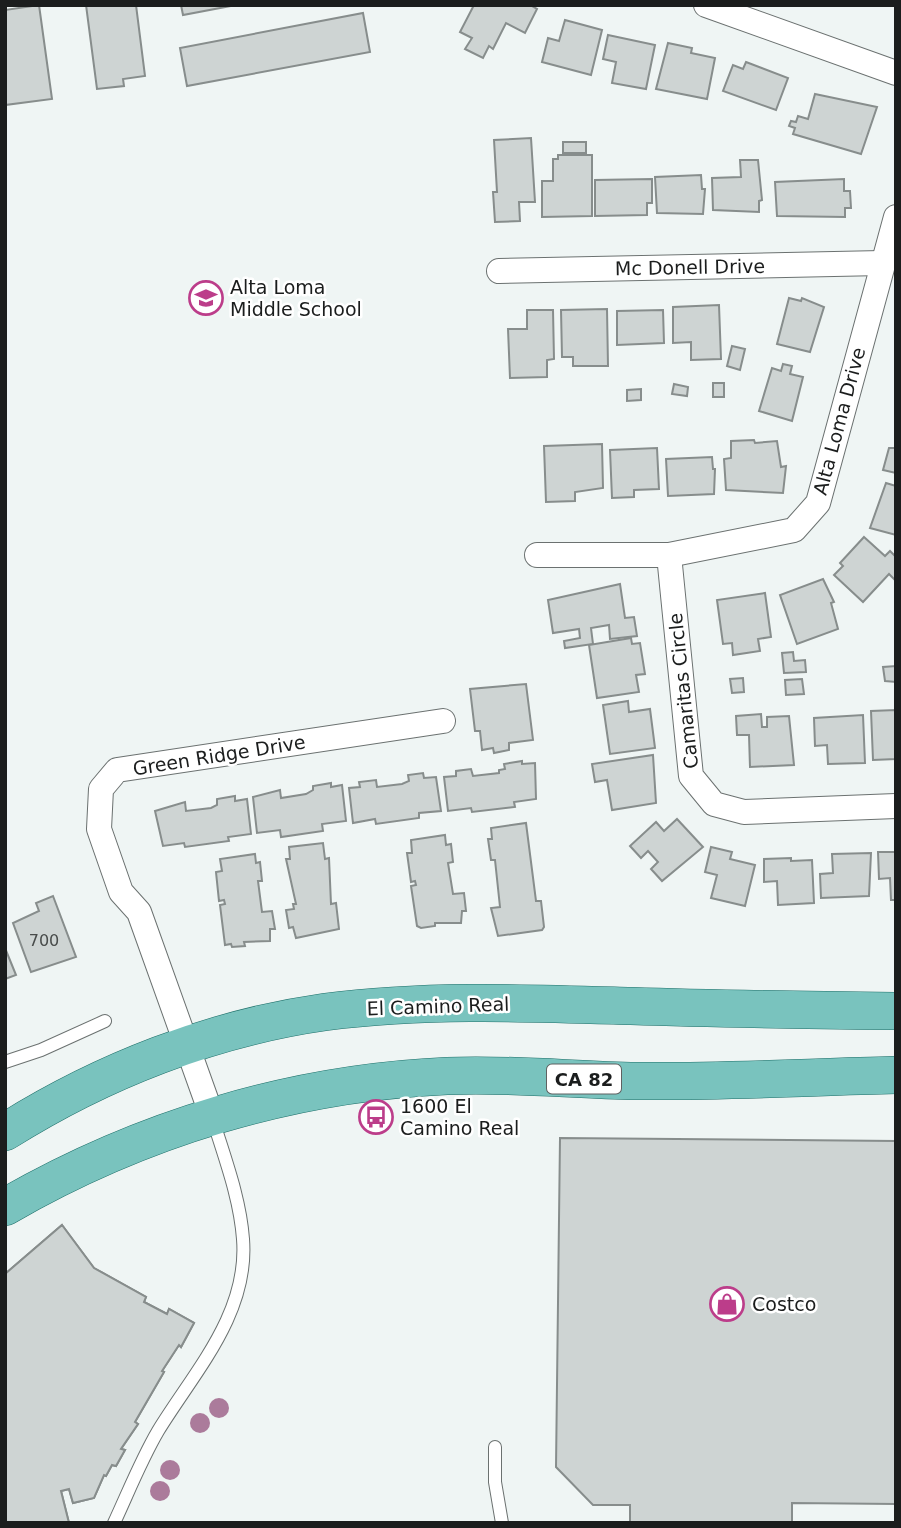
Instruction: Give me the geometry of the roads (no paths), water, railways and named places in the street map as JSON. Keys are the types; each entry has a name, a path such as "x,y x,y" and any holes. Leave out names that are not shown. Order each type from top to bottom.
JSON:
{"main road":[{"name":"El Camino Real","path":"5,1132 61,1099 119,1071 189,1045 253,1027 323,1013 444,1002 896,1011"},
{"name":"CA 82","path":"5,1207 80,1165 212,1116 273,1099 333,1087 446,1076 638,1081 896,1075"}],"street":[{"path":"706,5 896,72"},
{"name":"Alta Loma Drive","path":"537,555 669,555 794,530 818,503 881,263 896,217"},
{"name":"Mc Donell Drive","path":"499,271 881,263"},
{"name":"Camaritas Circle","path":"669,555 691,776 714,804 744,812 896,806"},
{"name":"Green Ridge Drive","path":"212,1116 189,1045 139,912 121,892 99,829 101,789 117,770 443,721"}],"lane":[{"path":"5,1062 41,1050 105,1021"},
{"path":"114,1523 157,1432 229,1318 240,1281 243,1242 238,1204 212,1116"},
{"path":"495,1447 495,1482 502,1523"}],"place":[{"name":"Alta Loma Middle School","path":"206,298"},
{"name":"1600 El Camino Real","path":"376,1117"},
{"name":"Costco","path":"727,1304"}]}
